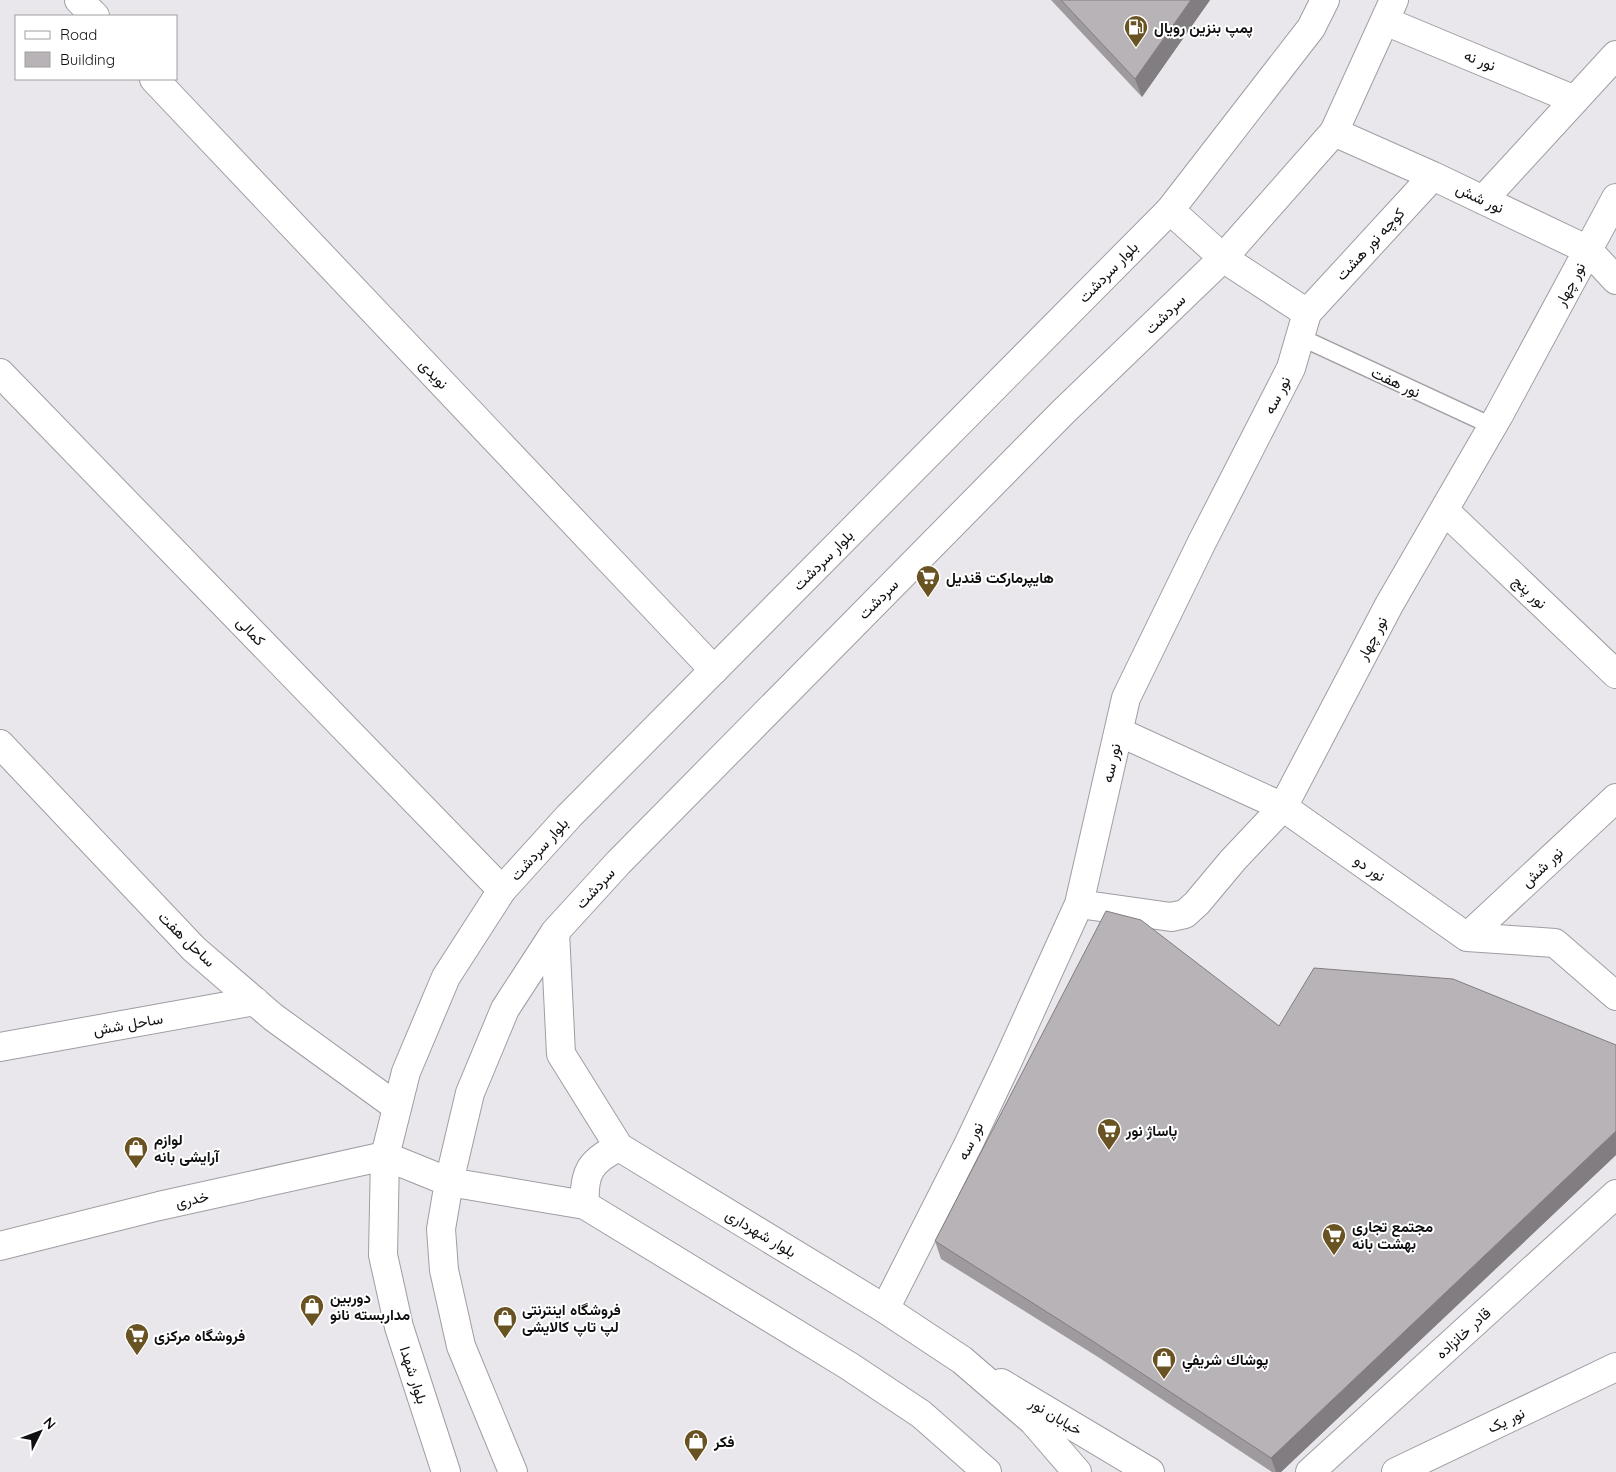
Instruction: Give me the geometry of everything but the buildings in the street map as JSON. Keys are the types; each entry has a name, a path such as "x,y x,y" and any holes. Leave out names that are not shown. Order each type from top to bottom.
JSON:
{"street":[{"path":"79,0 94,15"},
{"name":"بلوار سردشت","path":"385,1156 406,1072 446,977 502,890 569,816 1170,210 1311,28 1325,0"},
{"name":"نور نه","path":"1390,11 1575,100"},
{"name":"سردشت","path":"449,1182 470,1093 502,1017 555,932 618,863 1056,419 1223,258 1334,132 1390,11"},
{"path":"1483,200 1616,55"},
{"name":"نویدی","path":"155,80 714,670"},
{"name":"نور شش","path":"1334,132 1588,250 1616,280"},
{"name":"کوچه نور هشت","path":"1303,325 1432,176"},
{"name":"نور چهار","path":"1079,904 1171,917 1185,914 1283,807 1389,605 1492,426 1616,198"},
{"path":"1170,210 1223,258 1303,325"},
{"name":"نور سه","path":"885,1309 969,1143 1079,904 1126,698 1202,542 1291,368 1303,325"},
{"name":"کمالی","path":"0,373 502,890"},
{"name":"نور پنج","path":"1444,510 1616,674"},
{"name":"نور دو","path":"1119,732 1283,807 1467,937"},
{"name":"ساحل هفت","path":"0,744 194,949 273,1017 397,1108"},
{"name":"نور شش","path":"1467,937 1616,798"},
{"name":"بلوار شهرداری","path":"555,932 562,1054 619,1147 885,1309 962,1360 1033,1421 1077,1472"},
{"path":"1467,937 1555,943 1616,996"},
{"name":"ساحل شش","path":"0,1046 255,1001"},
{"path":"585,1205 584,1187 590,1169 602,1155 619,1147"},
{"path":"385,1156 449,1182 585,1205 857,1372 920,1414 985,1471"},
{"name":"خدری","path":"0,1246 159,1206 385,1156"},
{"name":"بلوار شهدا","path":"385,1156 383,1255 398,1327 446,1472"},
{"path":"449,1182 441,1228 444,1270 462,1346 512,1472"},
{"name":"قادر خانزاده","path":"1310,1472 1616,1194"},
{"name":"خیابان نور","path":"962,1360 1150,1472"},
{"name":"نور یک","path":"1396,1472 1616,1367"}],"lane":[{"name":"نور هفت","path":"1303,325 1492,426"}],"place":[{"name":"پمپ بنزین رویال","path":"1136,48"},
{"name":"هایپرمارکت قندیل","path":"928,598"},
{"name":"پاساژ نور","path":"1109,1151"},
{"name":"لوازم آرایشی بانه","path":"136,1169"},
{"name":"مجتمع تجاری بهشت بانه","path":"1334,1256"},
{"name":"دوربین مداربسته نانو","path":"312,1327"},
{"name":"فروشگاه اینترنتی لپ تاپ کالایشی","path":"505,1339"},
{"name":"فروشگاه مرکزى","path":"137,1356"},
{"name":"پوشاك شريفي","path":"1164,1380"},
{"name":"فکر","path":"696,1462"}]}
